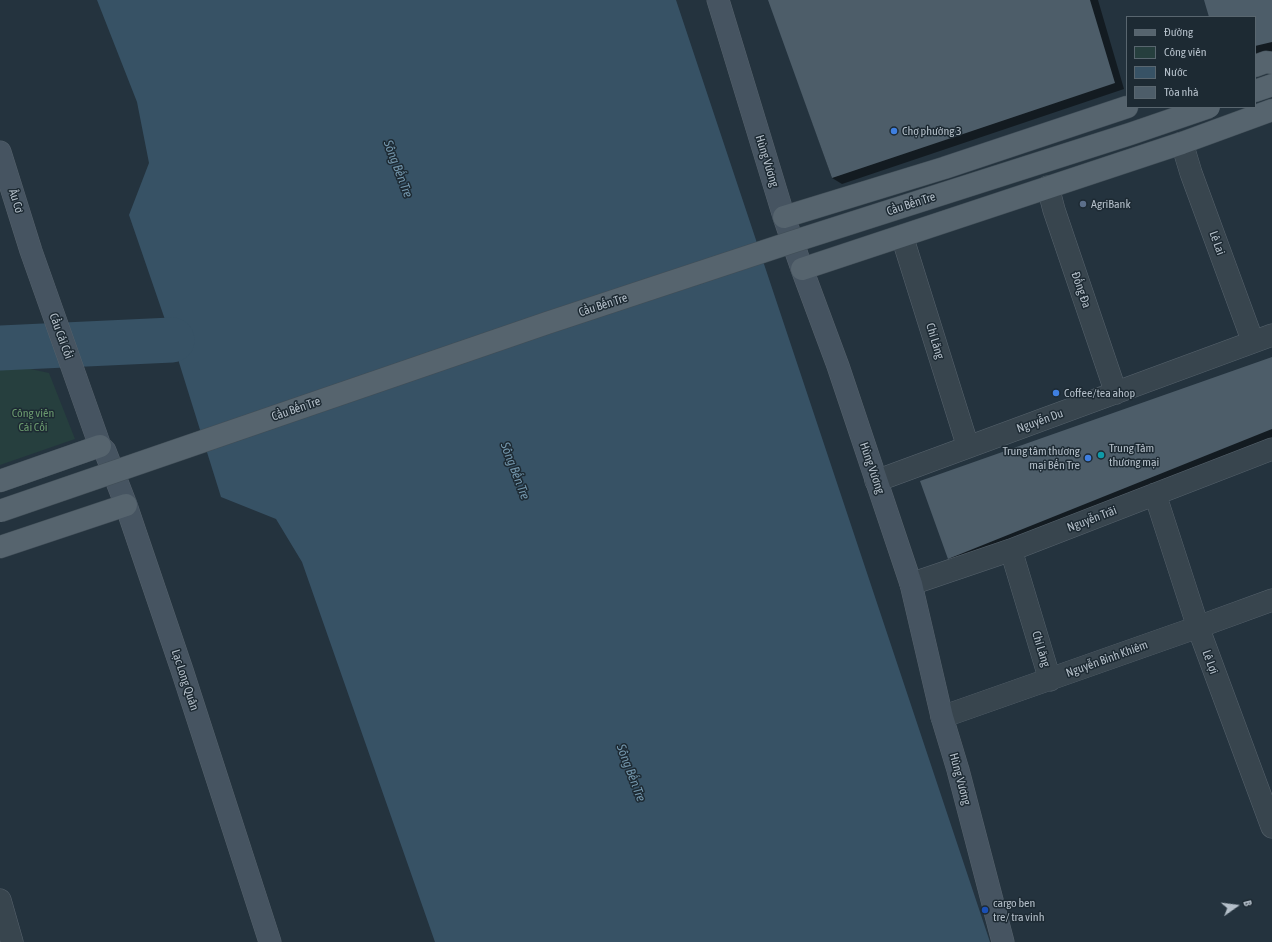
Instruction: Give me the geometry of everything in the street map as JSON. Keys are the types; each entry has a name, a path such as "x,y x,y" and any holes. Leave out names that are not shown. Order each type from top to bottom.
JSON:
{"main road":[{"path":"1256,66 1266,62 1272,63"},
{"path":"1256,91 1272,85"},
{"path":"784,217 944,168 1126,106"},
{"name":"Cầu Bến Tre","path":"0,511 555,320 1206,108"},
{"path":"802,269 1182,143 1272,110"},
{"path":"0,481 100,446"},
{"path":"0,547 126,505"}],"street":[{"name":"Hùng Vương","path":"718,0 784,217 838,366 911,584 942,717 1003,942"},
{"name":"Lê Lai","path":"1182,143 1194,180 1262,339"},
{"name":"Âu Cơ","path":"0,152 5,187 31,251"},
{"name":"Đống Đa","path":"1048,187 1065,245 1116,393"},
{"name":"Chi Lăng","path":"902,236 968,447"},
{"name":"Cầu Cái Cối","path":"31,251 91,421"},
{"name":"Nguyễn Du","path":"876,481 1262,339"},
{"name":"Lạc Long Quân","path":"91,421 100,446 105,451 126,505 182,670 270,942"},
{"name":"Nguyễn Trãi","path":"911,584 1011,550 1272,449"},
{"name":"Lê Lợi","path":"1155,494 1198,627 1272,827"},
{"name":"Chi Lăng","path":"1011,550 1050,680"},
{"name":"Nguyễn Bỉnh Khiêm","path":"942,717 1050,680 1272,600"},
{"path":"0,900 12,942"}],"green space":[{"name":"Công viên Cái Cối","path":"12,365 49,373 75,439 0,465 0,366"}],"water":[{"name":"Sông Bến Tre","path":"97,0 676,0 990,942 435,942 302,562 276,519 221,497 172,340 129,215 149,163 137,102"}],"building":[{"name":"Chợ phường 3","path":"768,0 1090,0 1115,83 832,178"},
{"path":"1204,0 1272,0 1272,42 1256,46 1256,16 1209,16"},
{"name":"Trung tâm thương mại Bến Tre","path":"1272,357 1272,429 948,559 920,481"}],"waterway":[{"path":"0,348 172,340"}],"place":[{"name":"Chợ phường 3","path":"894,131"},
{"name":"AgriBank","path":"1083,204"},
{"name":"Coffee/tea ahop","path":"1056,393"},
{"name":"Trung Tâm thương mại","path":"1101,455"},
{"name":"Trung tâm thương mại Bến Tre","path":"1088,458"},
{"name":"cargo ben tre/ tra vinh","path":"985,910"}]}
